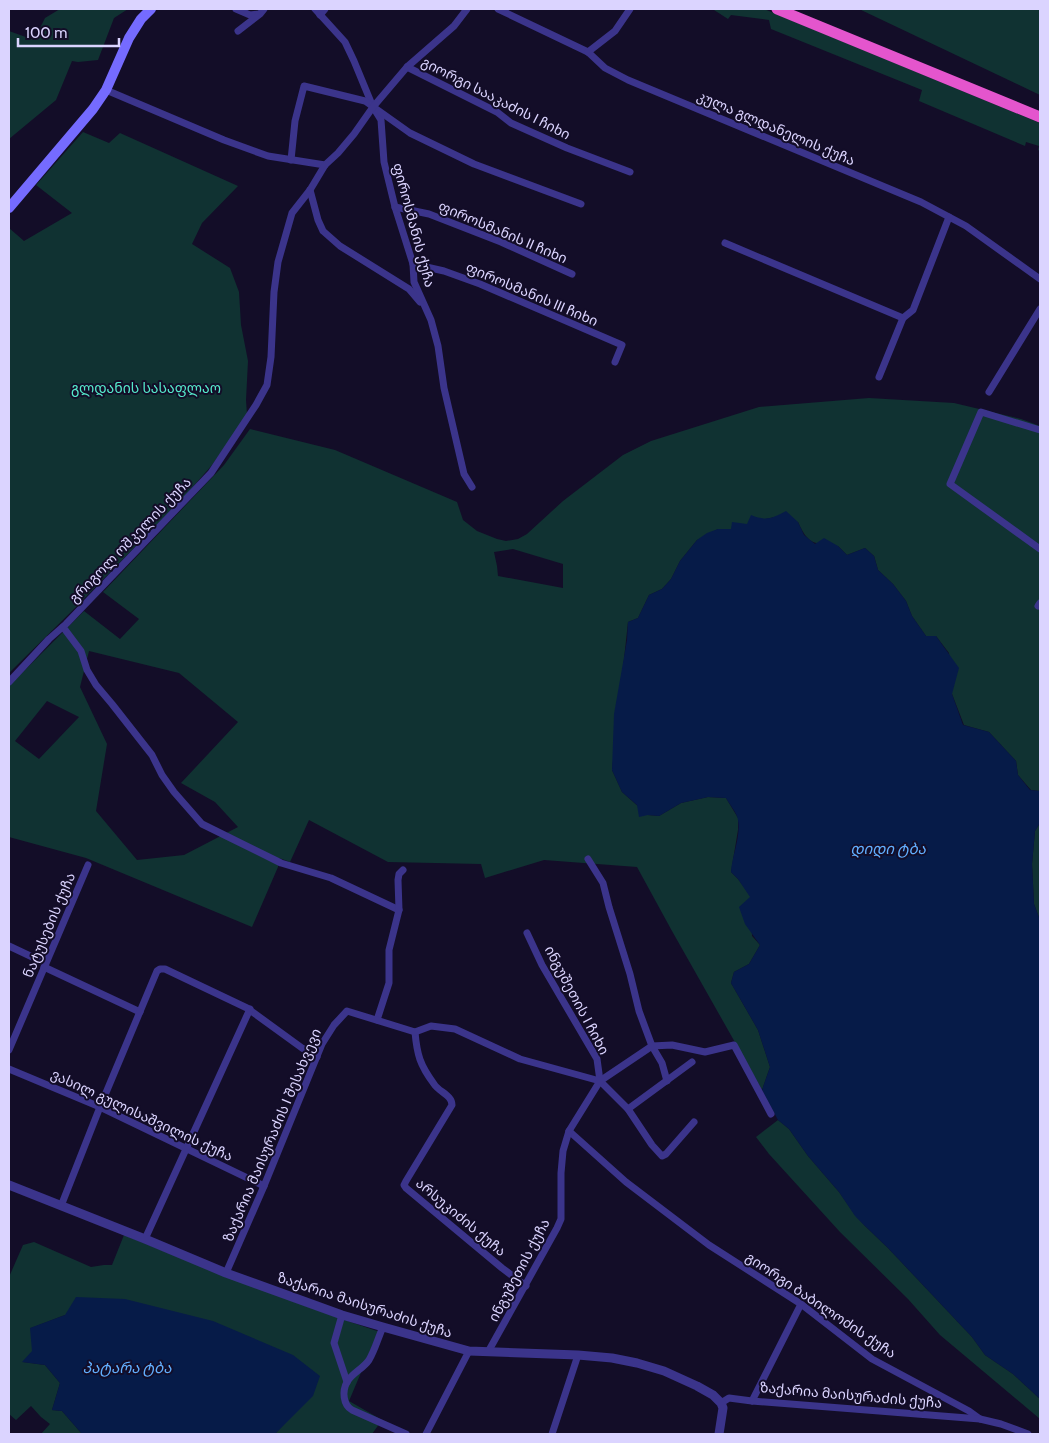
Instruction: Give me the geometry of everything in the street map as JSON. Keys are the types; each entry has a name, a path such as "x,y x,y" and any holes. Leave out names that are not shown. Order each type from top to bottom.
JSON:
{"highway":[{"path":"777,9 1040,117"}],"main road":[{"path":"9,208 72,135 106,90 129,38 141,19 151,9"}],"street":[{"path":"236,9 250,15 262,11"},
{"path":"317,12 325,9"},
{"name":"გრიგოლ ოშკელის ქუჩა","path":"9,682 211,473 268,384 274,292 278,262 292,213 310,190 325,165 349,140 373,107 407,67 454,26 467,9"},
{"name":"კულა გლდანელის ქუჩა","path":"498,9 588,52 606,68 628,80 921,202 966,226 1040,279"},
{"path":"588,52 615,31 630,9"},
{"path":"238,31 262,11"},
{"name":"ფიროსმანის ქუჩა","path":"317,12 345,42 373,107 381,120 384,162 412,264 414,282 431,320 438,346 444,388 464,474 472,488"},
{"name":"გიორგი სააკაძის I ჩიხი","path":"407,67 497,112 511,122 567,148 630,172"},
{"path":"291,160 295,121 304,86 365,102 410,133 474,164 581,204"},
{"path":"106,90 224,140 268,156 325,165"},
{"path":"310,190 323,231 340,246 409,289 424,306"},
{"name":"ფიროსმანის II ჩიხი","path":"395,206 430,214 492,238 572,274"},
{"path":"879,377 903,318 913,310 949,217"},
{"path":"725,243 903,318"},
{"name":"ფიროსმანის III ჩიხი","path":"412,264 444,271 480,284 622,345 615,362"},
{"path":"988,392 1040,309"},
{"path":"1040,430 981,412 950,484 1040,549"},
{"path":"63,627 81,651 87,670 96,685 152,755 162,775 174,792 202,824 281,863 331,878 398,910"},
{"path":"588,859 603,883 639,1011 652,1046 662,1064 667,1081"},
{"name":"ნატუსების ქუჩა","path":"9,1050 88,864"},
{"path":"402,870 398,880 398,910 389,950 389,983 377,1020 415,1032 431,1026 455,1029 520,1059 600,1081 628,1109 652,1145 662,1156 666,1154 694,1122"},
{"name":"ინგუშეთის I ჩიხი","path":"527,933 542,965 597,1059 600,1081"},
{"path":"9,946 140,1012"},
{"path":"61,1206 100,1107 157,971 160,969 165,969 250,1009 317,1057"},
{"path":"145,1239 250,1009"},
{"name":"ზაქარია მაისურაძის I შესახვევი","path":"226,1273 322,1044 334,1025 347,1011 377,1020"},
{"name":"არსუკიძის ქუჩა","path":"415,1032 417,1053 424,1070 436,1087 450,1099 452,1105 404,1185 526,1286"},
{"path":"600,1081 652,1046 672,1045 705,1052 734,1045 771,1114"},
{"path":"628,1109 692,1062"},
{"name":"ვასილ გულისაშვილის ქუჩა","path":"9,1069 100,1107 264,1186"},
{"name":"ინგუშეთის ქუჩა","path":"488,1352 526,1286 561,1219 561,1166 563,1151 569,1131 600,1081"},
{"name":"გიორგი ბაბილოძის ქუჩა","path":"569,1131 626,1182 709,1245 802,1304 872,1358 969,1411 980,1419 1028,1434"},
{"name":"ზაქარია მაისურაძის ქუჩა","path":"9,1185 226,1273 342,1315 469,1352 578,1354 637,1363 664,1371 697,1386 713,1395 721,1403 729,1398 980,1419"},
{"path":"752,1401 802,1304"},
{"path":"342,1315 334,1343 347,1382 344,1397 349,1409 406,1434"},
{"path":"347,1382 370,1358 383,1328"},
{"path":"426,1434 469,1352"},
{"path":"552,1434 578,1354"},
{"path":"719,1434 724,1408 721,1403"}],"green space":[{"path":"60,9 128,9 114,18 98,60 72,61 56,100 9,139 9,31 34,40 45,18"},
{"path":"683,9 764,9 1040,123 1040,151 1038,150 1039,146 1026,142 1025,146 919,101 922,90 771,29 769,20 731,15 728,19 714,10"},
{"path":"859,9 1040,9 1040,95"},
{"name":"გლდანის სასაფლაო","path":"83,132 109,143 120,133 238,186 202,223 192,244 230,268 239,292 241,325 248,361 247,415 212,465 183,498 9,673 9,228 24,241 72,213 36,185"},
{"path":"869,398 954,403 1021,419 1040,426 1040,791 1031,790 1018,775 1016,761 989,732 964,725 952,694 949,653 936,636 926,636 912,616 906,601 893,584 878,570 874,556 865,548 847,555 838,546 813,542 805,535 798,522 775,517 732,529 718,529 697,540 680,561 671,579 662,589 649,595 638,618 628,622 612,770 622,792 648,815 659,816 681,803 708,797 726,798 738,818 738,830 731,872 751,897 752,936 760,945 749,964 734,972 731,983 758,1030 770,1067 762,1090 637,867 544,860 485,878 481,864 388,862 309,820 290,862 279,858 278,867 252,927 86,858 9,837 9,686 84,611 120,639 139,619 103,592 224,465 250,429 335,450 457,502 463,520 477,531 506,541 518,539 527,534 563,501 623,455 651,441 759,407","holes":["513,549 563,564 563,588 498,576 494,552","89,651 179,673 238,722 181,783 215,802 238,827 184,855 137,860 96,811 107,744 80,687","47,701 79,717 39,759 15,741"]},
{"path":"1040,823 1040,920 1034,904 1032,864 1035,831"},
{"path":"778,1120 789,1129 855,1215 972,1337 985,1355 1013,1374 1040,1399 1040,1419 940,1335 908,1299 840,1232 769,1154 756,1137"},
{"path":"124,1235 251,1286 380,1332 376,1337 349,1401 382,1420 372,1434 275,1434 284,1424 65,1315 31,1328 33,1351 23,1362 45,1365 60,1383 52,1410 62,1411 82,1434 41,1434 50,1424 31,1406 16,1420 9,1414 9,1277 23,1245 34,1242 91,1267 112,1265"}],"water":[{"name":"დიდი ტბა","path":"786,511 798,522 804,535 815,544 824,538 838,546 847,555 865,548 874,556 878,570 893,584 906,601 912,616 926,636 936,636 959,668 952,694 963,725 989,732 1016,761 1018,775 1030,790 1040,791 1040,823 1035,831 1032,864 1034,904 1040,920 1040,1399 1013,1374 985,1355 972,1337 855,1216 839,1192 808,1156 789,1129 778,1120 762,1090 770,1067 758,1030 731,983 734,972 749,964 760,945 745,924 739,907 750,897 731,872 739,826 736,815 726,798 708,797 681,803 659,816 648,815 639,817 637,805 622,792 612,770 614,714 627,640 628,622 638,618 649,595 662,589 671,579 680,561 697,540 707,533 718,529 731,529 732,522 747,524 751,515 768,518"},
{"name":"პატარა ტბა","path":"76,1297 125,1299 213,1321 293,1355 320,1376 313,1396 275,1434 82,1434 62,1411 52,1410 60,1383 45,1365 22,1362 32,1351 30,1328 65,1315"}]}
